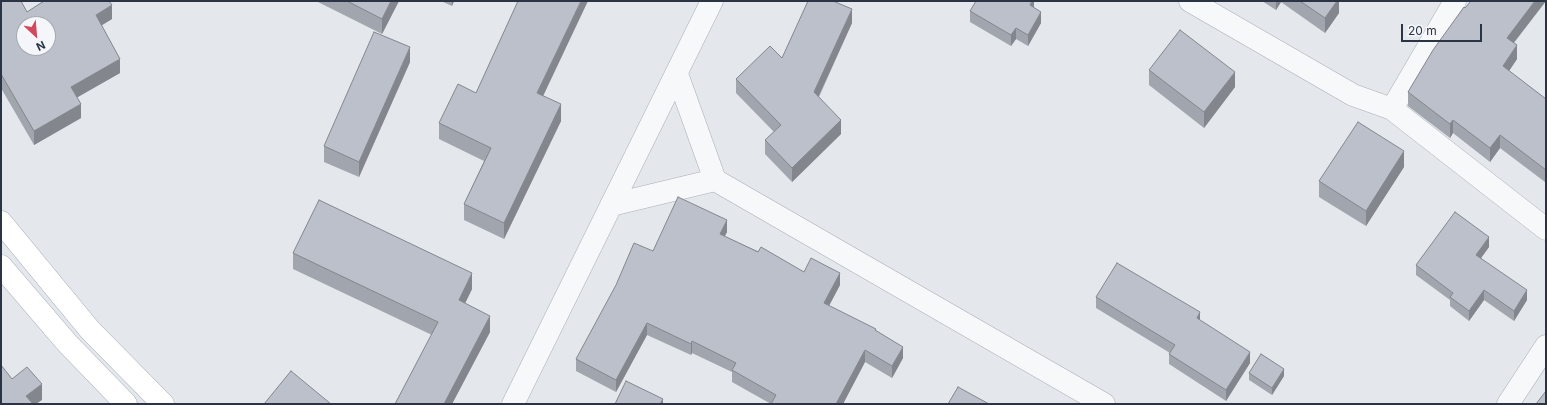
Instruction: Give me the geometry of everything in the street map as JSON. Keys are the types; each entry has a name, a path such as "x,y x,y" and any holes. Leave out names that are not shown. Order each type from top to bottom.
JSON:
{"main road":[{"path":"1,222 90,330 163,404"},
{"path":"1,266 67,343 126,404"}],"street":[{"path":"513,404 611,205 678,74 712,1"},
{"path":"1190,1 1353,95 1392,109 1546,229"},
{"path":"1392,109 1455,1"},
{"path":"678,74 715,180 1104,404"},
{"path":"611,205 715,180"},
{"path":"1508,404 1546,346"}],"building":[{"path":"1,1 21,1 27,12 44,1 109,1 112,5 96,15 120,59 71,87 81,104 34,131 1,74"},
{"path":"347,1 391,1 382,19"},
{"path":"518,1 581,1 537,93 561,104 504,223 464,204 491,148 439,123 458,84 476,93"},
{"path":"808,1 833,1 852,9 814,92 841,120 792,168 765,140 781,125 736,79 770,46 782,58"},
{"path":"976,1 1032,1 1030,5 1041,12 1028,35 1016,28 1011,35 970,11"},
{"path":"1300,1 1337,1 1325,18"},
{"path":"1471,1 1535,1 1507,38 1517,45 1503,66 1546,99 1546,170 1500,135 1490,148 1453,120 1450,124 1408,92 1433,50 1464,7 1465,8"},
{"path":"1180,30 1235,72 1204,112 1149,70"},
{"path":"374,32 410,47 359,162 324,146"},
{"path":"1358,122 1404,151 1366,211 1319,181"},
{"path":"678,197 727,220 720,234 758,252 761,247 804,272 811,258 840,273 824,303 876,329 875,330 903,347 892,366 865,350 836,404 771,404 776,395 732,370 736,363 692,341 691,344 647,323 616,380 576,359 616,285 634,243 653,251"},
{"path":"319,200 472,273 459,300 490,316 444,404 395,404 438,322 293,253"},
{"path":"1455,212 1489,237 1476,255 1527,290 1514,311 1484,290 1469,311 1450,297 1453,293 1416,265"},
{"path":"1117,263 1200,312 1197,318 1250,352 1226,390 1169,354 1175,345 1096,297"},
{"path":"1261,354 1284,369 1272,388 1249,373"},
{"path":"1,365 12,379 27,367 42,384 26,396 33,404 1,404"},
{"path":"291,371 331,404 264,404"},
{"path":"626,381 663,399 660,404 615,404"},
{"path":"958,387 989,404 948,404"},
{"path":"1546,391 1546,404 1536,404"}]}
